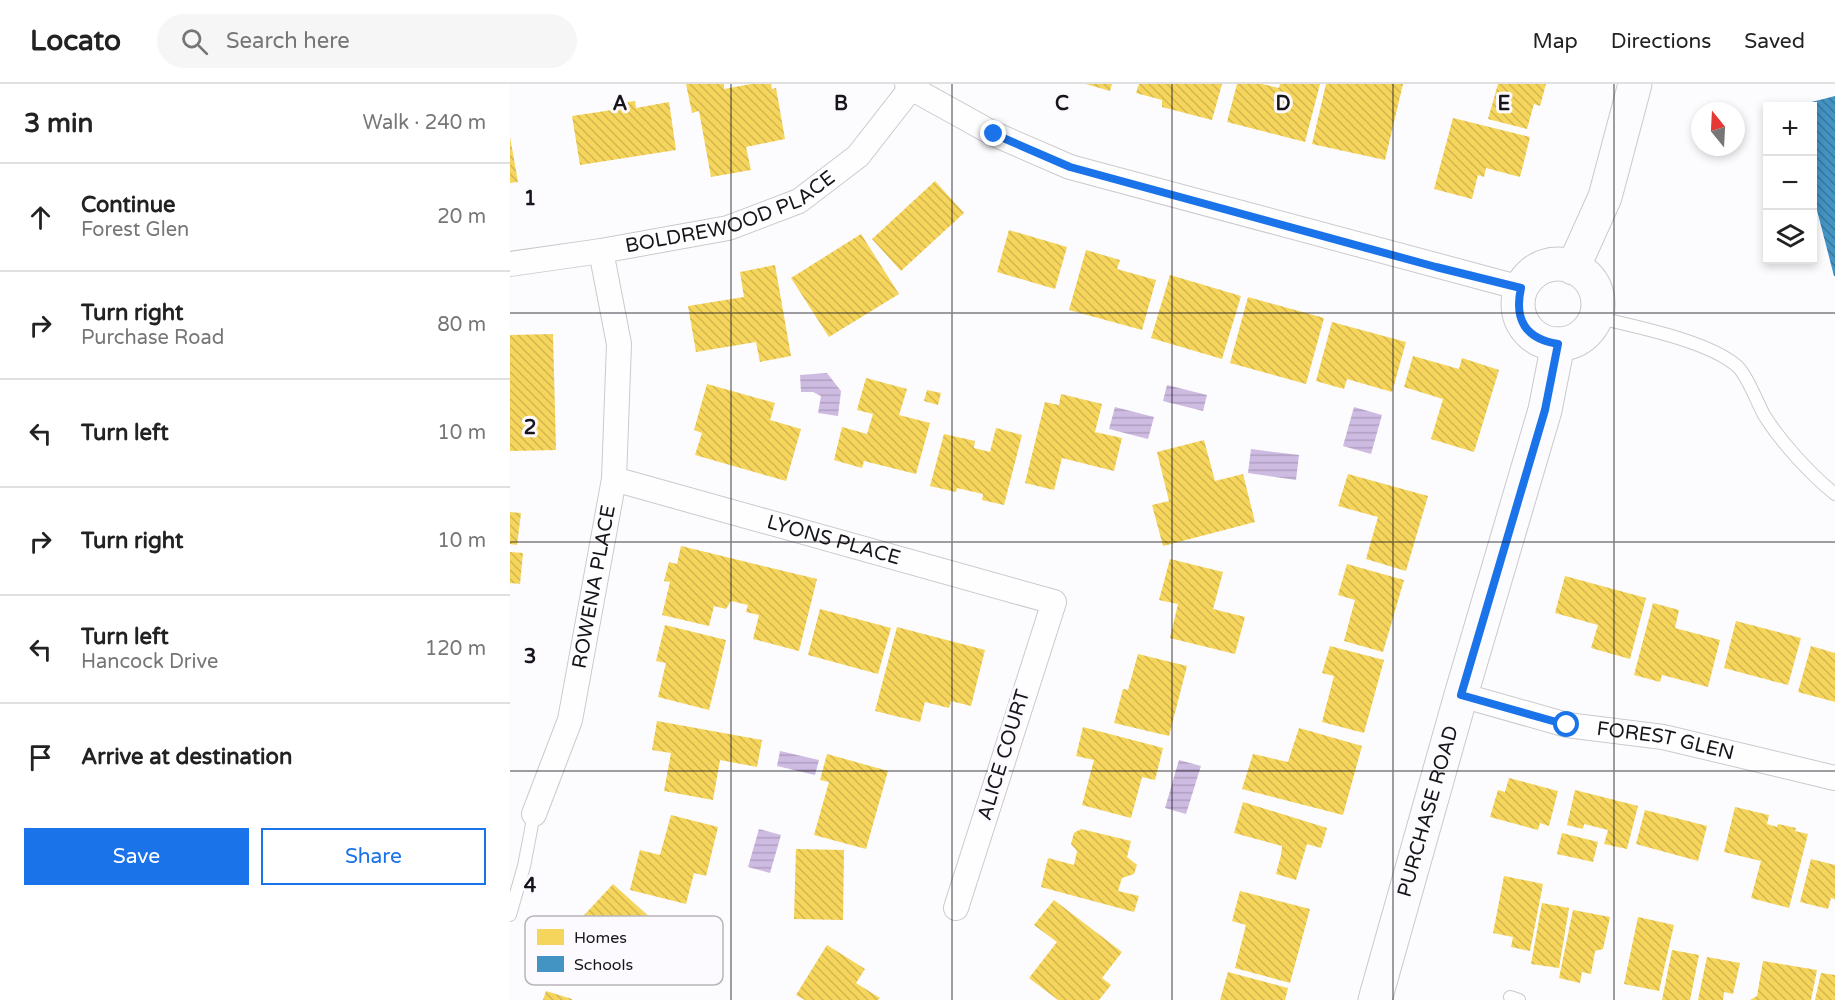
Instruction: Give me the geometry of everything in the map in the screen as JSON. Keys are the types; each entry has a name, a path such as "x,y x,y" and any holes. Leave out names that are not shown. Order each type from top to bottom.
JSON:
{"main road":[{"path":"1573,268 1605,197 1635,84"},
{"path":"1551,265 1573,268 1587,277 1594,288 1597,301 1592,326 1571,341 1558,344 1545,342 1533,336 1524,326 1519,314 1518,301 1521,288 1528,277 1539,269 1551,265"},
{"name":"PURCHASE ROAD","path":"1375,1000 1461,695 1545,410 1558,344"}],"street":[{"name":"BOLDREWOOD PLACE","path":"510,264 601,251 728,228 800,201 858,156 909,86"},
{"path":"909,86 994,134 1070,167 1521,288"},
{"name":"ROWENA PLACE","path":"534,814 570,720 614,479 619,344 601,251"},
{"name":"LYONS PLACE","path":"614,479 1054,602"},
{"name":"ALICE COURT","path":"956,908 1054,602"},
{"name":"FOREST GLEN","path":"1461,695 1567,725 1663,737 1835,778"}],"lane":[{"path":"1595,317 1712,349 1739,368 1766,417 1798,459 1835,494"},
{"name":"ROWENA PLACE","path":"510,915 524,866 534,814"}],"shaded area":[{"path":"827,373 841,391 838,416 818,413 821,396 813,392 801,392 800,375"},
{"path":"1167,385 1207,395 1203,411 1163,401"},
{"path":"1115,407 1154,417 1148,439 1109,429"},
{"path":"1354,407 1382,415 1371,454 1343,446"},
{"path":"1251,449 1299,455 1296,480 1248,473"},
{"path":"780,751 819,760 815,775 777,766"},
{"path":"1179,760 1201,766 1186,814 1165,808"},
{"path":"759,829 781,835 770,873 748,867"}],"building: Homes":[{"path":"686,84 724,84 724,89 751,84 771,84 772,89 776,88 785,139 746,147 751,170 711,177 699,111 692,113"},
{"path":"1086,84 1112,84 1110,91"},
{"path":"1139,84 1222,84 1212,120 1162,107 1162,100 1136,93"},
{"path":"1237,84 1262,84 1279,88 1280,84 1320,84 1305,142 1227,122"},
{"path":"1326,84 1403,84 1385,160 1312,144"},
{"path":"1498,84 1546,84 1540,106 1534,104 1527,129 1488,119"},
{"path":"635,101 636,108 669,102 676,150 580,165 572,116 612,110 611,104"},
{"path":"1453,118 1530,137 1520,177 1486,168 1484,177 1478,175 1472,199 1434,189"},
{"path":"510,137 518,182 510,183"},
{"path":"935,181 964,213 901,271 872,239"},
{"path":"1009,230 1067,247 1055,289 997,272"},
{"path":"861,234 899,294 829,337 791,278"},
{"path":"1086,250 1120,260 1117,269 1156,280 1142,330 1069,310"},
{"path":"775,265 791,356 760,362 756,342 696,352 688,306 744,297 740,272"},
{"path":"1170,275 1241,296 1222,359 1151,338"},
{"path":"1248,297 1324,318 1306,384 1230,363"},
{"path":"1332,322 1406,342 1392,392 1347,379 1344,389 1316,381"},
{"path":"553,334 556,450 510,451 510,335"},
{"path":"1413,356 1459,369 1462,358 1499,370 1474,452 1431,439 1443,399 1404,387"},
{"path":"866,378 907,389 899,415 930,423 916,474 864,461 862,468 834,460 842,427 867,434 873,414 857,410"},
{"path":"707,384 775,403 770,420 801,429 786,481 695,455 702,433 694,430"},
{"path":"927,390 941,393 938,405 924,401"},
{"path":"1061,394 1102,404 1095,432 1122,438 1114,471 1062,458 1054,490 1025,483 1045,402 1059,405"},
{"path":"996,428 1022,435 1004,505 982,500 983,494 957,488 956,492 930,486 944,434 975,441 974,448 990,452"},
{"path":"1204,440 1215,481 1243,474 1255,522 1163,546 1152,505 1169,501 1157,452"},
{"path":"1348,474 1428,496 1406,571 1366,559 1378,517 1338,506"},
{"path":"510,512 521,513 517,545 510,544"},
{"path":"681,546 817,579 799,651 753,639 759,615 746,612 748,605 731,601 726,609 714,606 709,626 662,615 670,582 664,581 669,562 677,564"},
{"path":"510,552 523,553 520,584 510,583"},
{"path":"1170,559 1223,572 1213,609 1245,617 1235,654 1170,638 1178,604 1159,600"},
{"path":"1347,564 1404,580 1383,652 1344,641 1355,600 1338,595"},
{"path":"1565,576 1646,598 1630,659 1591,648 1598,625 1555,613"},
{"path":"1653,603 1679,610 1675,628 1720,640 1708,687 1662,675 1660,682 1634,675"},
{"path":"820,609 891,628 878,674 808,655"},
{"path":"1736,621 1801,638 1788,685 1724,668"},
{"path":"665,625 726,640 709,710 658,697 666,663 656,661"},
{"path":"897,627 985,650 971,706 951,701 949,708 925,702 920,722 875,711"},
{"path":"1330,646 1384,660 1364,733 1322,722 1334,676 1322,673"},
{"path":"1811,646 1835,653 1835,702 1798,692"},
{"path":"1138,654 1187,666 1169,736 1114,723 1123,689 1128,690"},
{"path":"657,721 762,740 757,767 720,760 713,800 664,791 671,753 652,750"},
{"path":"1083,727 1163,748 1155,780 1142,777 1131,818 1082,805 1094,760 1076,756"},
{"path":"1299,728 1362,746 1343,815 1242,789 1253,754 1288,762"},
{"path":"827,754 888,771 866,849 814,835 829,782 820,780"},
{"path":"1509,778 1558,791 1549,826 1540,823 1538,830 1490,817 1498,790 1505,792"},
{"path":"1575,790 1638,806 1627,849 1604,844 1608,830 1584,824 1583,829 1567,825"},
{"path":"1243,802 1327,828 1321,848 1307,844 1296,880 1276,874 1282,846 1234,833"},
{"path":"1735,807 1769,815 1767,824 1796,828 1795,831 1808,834 1789,908 1751,898 1761,861 1724,852"},
{"path":"1645,810 1707,826 1698,861 1636,844"},
{"path":"671,815 718,827 706,876 694,873 686,904 630,890 640,850 660,855"},
{"path":"1081,829 1131,841 1127,857 1137,865 1134,874 1122,878 1118,891 1139,896 1134,912 1041,887 1048,858 1074,865 1077,851 1071,844 1074,833"},
{"path":"1562,833 1598,842 1593,862 1557,854"},
{"path":"796,849 844,850 843,920 794,919"},
{"path":"1811,859 1835,865 1835,899 1831,898 1828,909 1800,902"},
{"path":"1504,876 1543,884 1530,951 1511,947 1513,937 1493,933"},
{"path":"613,884 648,916 583,916"},
{"path":"1240,891 1310,909 1290,983 1235,968 1246,925 1232,921"},
{"path":"1054,900 1122,952 1102,978 1111,985 1099,1000 1058,1000 1029,978 1057,942 1034,925"},
{"path":"1542,903 1569,908 1559,968 1531,964"},
{"path":"1573,910 1610,917 1603,949 1595,951 1591,974 1582,972 1580,983 1559,978"},
{"path":"1638,917 1674,925 1659,991 1624,984"},
{"path":"827,945 865,969 856,983 880,998 878,1000 805,1000 796,995"},
{"path":"1672,950 1699,955 1690,1000 1662,1000"},
{"path":"1707,957 1740,963 1733,994 1724,992 1723,1000 1698,1000"},
{"path":"1763,961 1817,970 1811,1000 1750,1000 1757,996"},
{"path":"1228,972 1288,988 1285,1000 1220,1000"},
{"path":"1821,973 1835,975 1835,1000 1815,1000"},
{"path":"546,991 572,999 572,1000 543,1000"}],"building: Schools":[{"path":"1835,96 1835,276 1817,210 1817,102 1812,102"}],"route":[{"path":"994,134 1070,167 1521,288 1518,301 1519,314 1524,326 1533,336 1545,342 1558,344 1545,410 1461,695 1567,725"}]}
